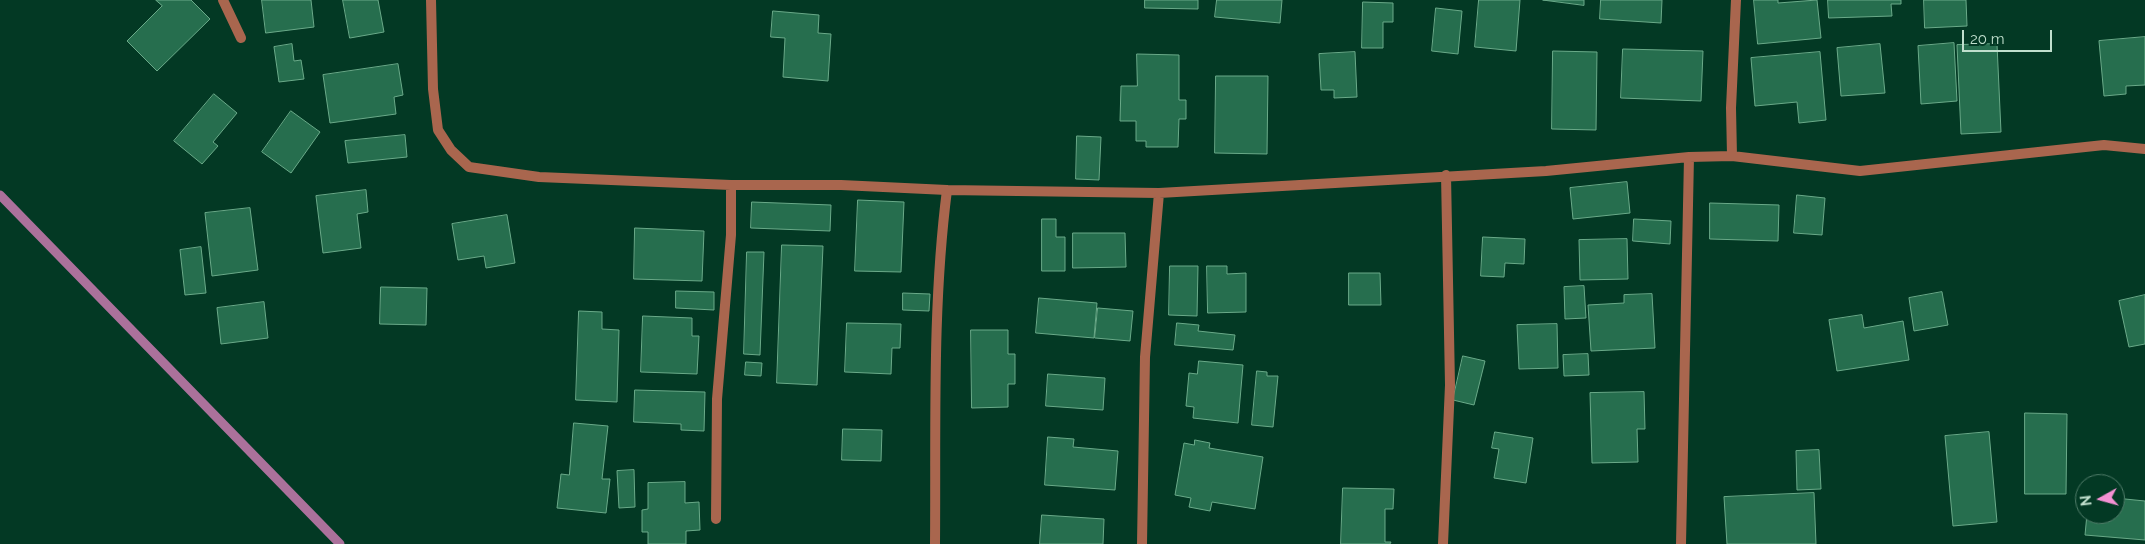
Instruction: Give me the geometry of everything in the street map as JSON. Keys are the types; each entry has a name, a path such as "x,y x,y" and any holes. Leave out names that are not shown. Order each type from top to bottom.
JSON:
{"street":[{"path":"223,0 241,38"},
{"path":"431,0 433,89 438,130 451,150 469,167 539,177 731,185 841,185 946,190 1159,193 1446,175 1546,171 1689,157 1732,156 1860,171 2104,145 2145,149"},
{"path":"1732,156 1731,108 1736,0"},
{"path":"1680,544 1689,157"},
{"path":"1442,544 1450,385 1446,175"},
{"path":"716,520 717,399 730,235 731,185"},
{"path":"935,544 938,292 940,242 946,190"},
{"path":"1142,544 1145,357 1159,193"}],"building":[{"path":"156,0 191,0 210,19 157,71 127,41 162,6"},
{"path":"262,0 311,0 314,27 266,33"},
{"path":"343,0 378,0 384,32 350,38"},
{"path":"1145,0 1198,0 1198,9 1145,8"},
{"path":"1217,0 1282,0 1280,23 1215,17"},
{"path":"1479,0 1520,0 1516,51 1475,47"},
{"path":"1543,0 1584,0 1584,5"},
{"path":"1601,0 1662,0 1661,23 1600,19"},
{"path":"1754,0 1778,0 1778,3 1817,0 1821,38 1758,44"},
{"path":"1828,0 1901,0 1901,4 1891,4 1892,16 1829,18"},
{"path":"1924,0 1966,0 1967,26 1925,28"},
{"path":"1363,2 1393,3 1393,22 1383,22 1383,48 1362,48"},
{"path":"1436,8 1462,11 1458,54 1432,51"},
{"path":"773,11 819,15 818,33 831,34 828,81 783,77 785,38 771,37"},
{"path":"2145,37 2145,85 2126,86 2126,94 2104,96 2099,41"},
{"path":"1954,43 1957,101 1921,104 1918,46"},
{"path":"292,44 294,61 301,60 304,79 279,82 274,47"},
{"path":"1880,44 1885,93 1841,96 1837,48"},
{"path":"1997,44 2001,132 1961,134 1957,45"},
{"path":"1623,49 1703,51 1701,101 1621,98"},
{"path":"1553,51 1597,52 1596,130 1552,129"},
{"path":"1355,52 1357,97 1334,98 1334,90 1321,90 1319,54"},
{"path":"1820,52 1826,120 1799,123 1797,102 1755,106 1751,58"},
{"path":"1137,54 1179,55 1179,100 1186,100 1186,119 1179,119 1178,147 1146,147 1146,141 1136,141 1136,121 1120,121 1121,86 1137,86"},
{"path":"398,64 403,95 394,97 396,114 330,123 323,75"},
{"path":"1216,76 1268,76 1267,154 1215,153"},
{"path":"214,94 237,113 213,142 218,146 202,164 174,141"},
{"path":"291,111 320,132 291,173 262,152"},
{"path":"405,135 407,157 348,163 345,141"},
{"path":"1077,136 1101,137 1099,180 1076,179"},
{"path":"1627,182 1630,213 1573,219 1570,188"},
{"path":"366,190 368,212 357,214 361,248 323,253 316,196"},
{"path":"1797,195 1825,198 1822,235 1794,233"},
{"path":"858,200 904,202 901,272 855,271"},
{"path":"752,202 831,205 830,231 751,228"},
{"path":"1710,203 1779,205 1778,241 1710,239"},
{"path":"250,208 258,270 212,276 205,213"},
{"path":"507,215 515,263 486,268 484,256 458,260 452,224"},
{"path":"1042,219 1056,219 1056,237 1065,237 1065,271 1042,271"},
{"path":"1634,219 1671,221 1670,244 1633,241"},
{"path":"635,228 704,231 702,281 634,279"},
{"path":"1073,233 1125,233 1126,267 1073,268"},
{"path":"1483,237 1525,239 1524,264 1505,263 1504,277 1481,276"},
{"path":"1627,239 1628,279 1580,280 1579,240"},
{"path":"782,245 823,246 817,385 777,383"},
{"path":"201,247 206,293 185,295 180,250"},
{"path":"747,252 764,252 760,355 744,354"},
{"path":"1170,266 1198,266 1197,316 1169,315"},
{"path":"1207,266 1227,266 1227,274 1246,273 1246,312 1208,313"},
{"path":"1349,273 1380,273 1381,305 1349,305"},
{"path":"1584,286 1586,318 1565,319 1564,287"},
{"path":"381,287 427,288 426,325 380,324"},
{"path":"676,291 714,292 714,310 676,308"},
{"path":"1942,292 1948,325 1914,331 1909,298"},
{"path":"903,293 930,294 929,311 903,310"},
{"path":"1652,294 1655,348 1591,351 1588,305 1624,303 1624,295"},
{"path":"2145,295 2145,344 2129,347 2119,301"},
{"path":"1039,298 1097,303 1094,338 1036,333"},
{"path":"264,302 268,338 221,344 217,308"},
{"path":"1098,308 1133,311 1130,341 1095,338"},
{"path":"579,311 602,312 602,329 619,330 617,402 576,400"},
{"path":"1862,315 1864,328 1903,321 1909,360 1837,371 1829,320"},
{"path":"643,316 692,318 692,336 699,336 697,374 641,372"},
{"path":"847,323 901,324 900,348 892,348 891,374 845,372"},
{"path":"1177,323 1199,325 1198,331 1235,335 1233,350 1175,345"},
{"path":"1557,324 1558,368 1519,369 1517,325"},
{"path":"971,330 1008,330 1008,354 1015,354 1015,384 1008,384 1008,407 972,408"},
{"path":"1588,354 1589,375 1564,376 1563,355"},
{"path":"1463,356 1485,361 1474,405 1453,400"},
{"path":"1199,361 1243,365 1238,423 1193,418 1194,407 1186,406 1189,373 1197,374"},
{"path":"746,362 762,363 761,376 745,375"},
{"path":"1257,371 1267,372 1267,376 1278,376 1273,427 1252,425"},
{"path":"1048,374 1105,378 1103,410 1046,406"},
{"path":"635,390 705,392 704,431 681,430 681,424 634,422"},
{"path":"1644,392 1645,429 1637,429 1638,462 1592,463 1590,393"},
{"path":"2025,413 2067,414 2066,494 2025,494"},
{"path":"574,423 608,426 602,479 610,479 606,513 557,508 561,474 569,475"},
{"path":"843,429 882,430 881,461 842,460"},
{"path":"1495,432 1533,438 1526,483 1494,478 1499,449 1492,448"},
{"path":"1989,432 1997,522 1953,526 1945,436"},
{"path":"1048,437 1074,439 1073,447 1118,451 1115,490 1045,485"},
{"path":"1195,440 1210,443 1209,448 1263,457 1255,509 1212,502 1210,511 1189,507 1191,498 1175,495 1184,443 1194,445"},
{"path":"1819,450 1821,489 1797,490 1796,451"},
{"path":"634,470 635,507 619,508 617,471"},
{"path":"685,482 685,503 699,502 700,530 686,531 686,544 648,544 648,532 642,532 642,510 648,509 648,483"},
{"path":"1343,488 1394,489 1393,509 1385,509 1385,542 1391,542 1390,544 1341,544"},
{"path":"1814,493 1816,544 1727,544 1724,497"},
{"path":"2125,499 2145,501 2145,540 2085,535 2086,524 2125,524"},
{"path":"1042,515 1104,519 1103,544 1040,544"}],"waterway":[{"path":"0,195 340,544"}]}
